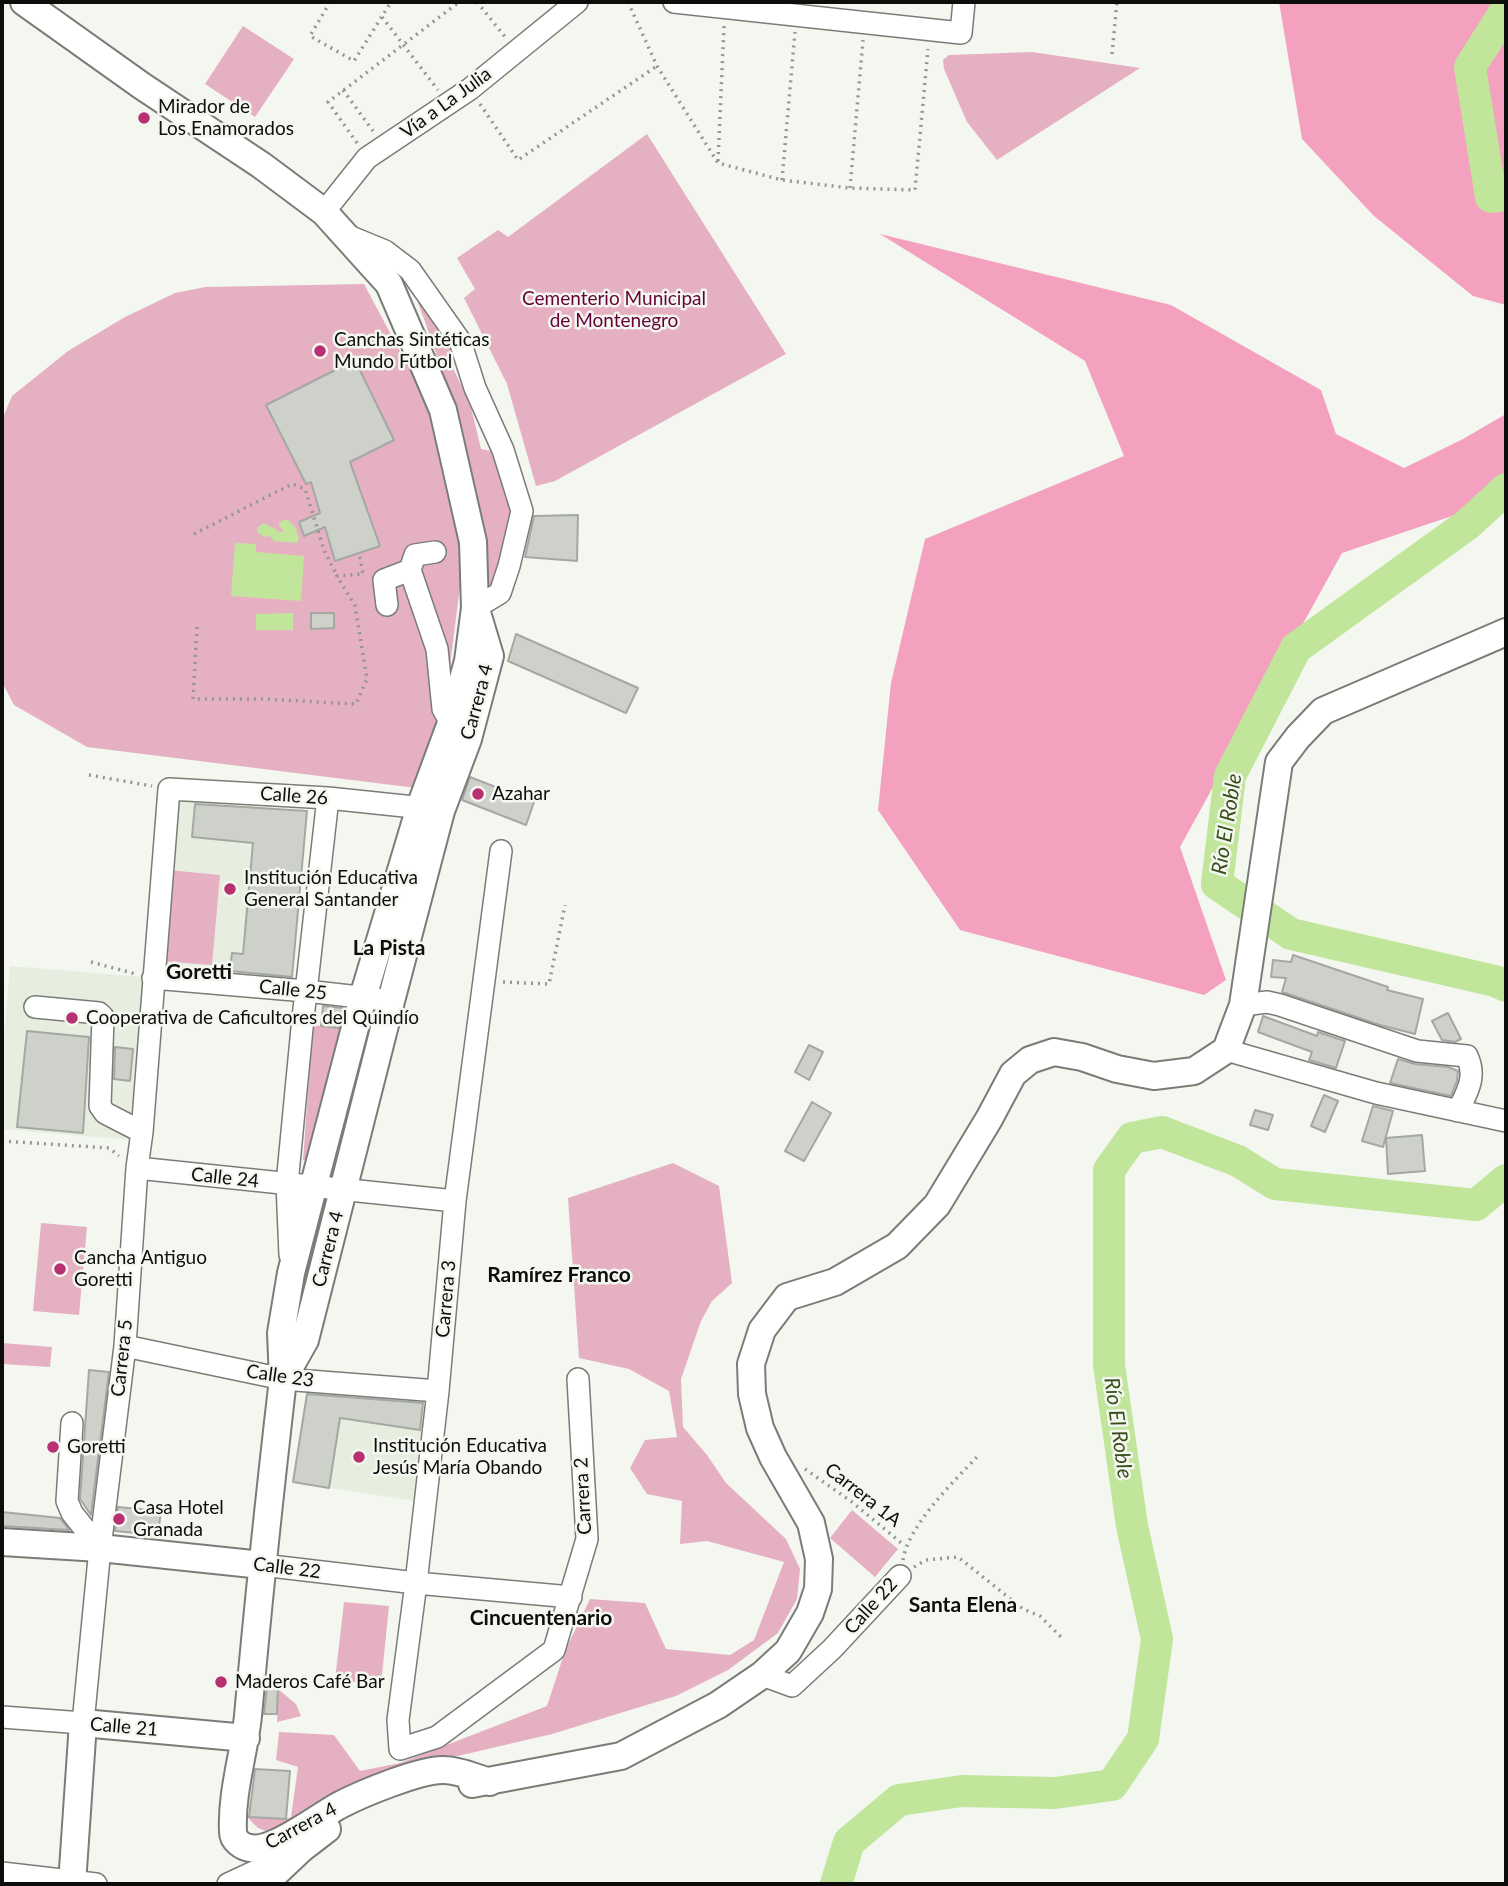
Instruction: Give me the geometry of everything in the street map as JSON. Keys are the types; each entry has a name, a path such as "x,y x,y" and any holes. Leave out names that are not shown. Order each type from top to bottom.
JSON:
{"main road":[{"path":"24,2 324,212 389,284 443,410 473,542 475,608"},
{"name":"Carrera 4","path":"283,1379 305,1340 391,1001 431,809 468,661 475,608"},
{"name":"Carrera 4","path":"475,608 490,656 468,739 431,809 362,997 300,1186 291,1273 281,1333 283,1379 246,1738 234,1800 233,1835 238,1843 251,1849 264,1847 297,1832 363,1793 418,1774 446,1769 490,1782"},
{"path":"269,1882 301,1849 358,1811 421,1789 490,1782 621,1756 718,1705 762,1675 788,1651 810,1613 818,1589 819,1559 811,1523 760,1429 752,1394 751,1364 762,1330 787,1297 835,1282 897,1246 937,1205 1013,1074 1030,1060 1054,1052 1154,1076 1194,1071 1226,1050 1243,1005 1279,762 1323,711 1506,632"},
{"name":"Calle 22","path":"2,1542 100,1548 262,1565"},
{"name":"Calle 21","path":"83,1723 246,1738"},
{"name":"Carrera 5","path":"80,1883 83,1723"}],"street":[{"name":"Vía a La Julia","path":"324,212 367,158 470,89 577,2"},
{"path":"674,2 961,33 964,2"},
{"path":"346,235 385,251 410,271 460,341 475,388 503,450 522,510 500,593 475,608"},
{"path":"435,552 415,555 410,570 437,649 443,709 451,723"},
{"path":"387,605 384,580 410,570"},
{"name":"Calle 26","path":"169,789 328,798 431,809"},
{"name":"Carrera 5","path":"83,1723 100,1548 125,1346 136,1168 142,1132 169,789"},
{"name":"Carrera 4","path":"300,1186 306,990 328,798"},
{"name":"Carrera 3","path":"501,851 454,1201 438,1391 398,1720 400,1749 436,1737 554,1650"},
{"name":"Calle 25","path":"153,978 306,990 391,1001"},
{"path":"1243,1005 1266,1002 1280,1005 1417,1051 1468,1056 1472,1067 1470,1086 1458,1111"},
{"path":"34,1007 99,1013 103,1017 100,1106 105,1114 142,1132"},
{"path":"1226,1050 1376,1093 1500,1120"},
{"name":"Calle 24","path":"136,1168 454,1201"},
{"name":"Calle 23","path":"125,1346 283,1379 438,1391"},
{"name":"Carrera 2","path":"554,1650 587,1539 578,1379"},
{"path":"72,1423 67,1501 72,1513 100,1548"},
{"name":"Calle 22","path":"262,1565 571,1597"},
{"name":"Calle 22","path":"762,1675 792,1686 832,1649 900,1576"},
{"name":"Calle 21","path":"2,1717 83,1723"},
{"path":"228,1884 301,1849"},
{"path":"2,1873 80,1883"}],"path":[{"path":"330,2 310,36 354,61 391,2"},
{"path":"367,158 328,102 459,2"},
{"path":"477,2 510,42"},
{"path":"628,2 657,66 718,163 782,180 850,188 915,190 929,29"},
{"path":"1112,54 1117,2"},
{"path":"718,163 725,7"},
{"path":"782,180 797,15"},
{"path":"382,17 449,104"},
{"path":"850,188 864,22"},
{"path":"470,89 518,160 657,66"},
{"path":"194,534 292,484 305,489 324,550 355,606 368,679 356,704 263,699 193,699 197,627"},
{"path":"337,576 363,574 359,553"},
{"path":"263,699 264,692"},
{"path":"89,775 169,789"},
{"path":"483,981 550,984 565,905"},
{"path":"91,962 153,978"},
{"path":"2,1141 109,1148 136,1168"},
{"name":"Calle 22","path":"900,1576 905,1546 939,1498 977,1457"},
{"name":"Carrera 1A","path":"803,1468 852,1502 905,1546"},
{"path":"900,1576 926,1560 958,1557 1023,1609 1040,1616 1062,1638"}],"shaded area":[{"path":"1279,2 1506,2 1506,305 1473,296 1374,216 1302,139"},
{"path":"880,234 1171,305 1321,390 1336,434 1404,468 1506,414 1506,488 1467,511 1342,553 1180,847 1226,980 1204,995 960,930 878,810 891,683 925,539 1124,456 1085,361"},
{"path":"288,520 296,528 299,538 297,543 274,541 270,536 265,537 257,532 257,528 263,523 283,533 279,523"},
{"path":"235,543 256,544 256,552 304,556 301,601 231,596"},
{"path":"293,613 293,630 256,630 256,614"},
{"name":"Institución Educativa General Santander","path":"169,799 307,811 291,980 154,968"},
{"name":"Cooperativa de Caficultores del Quindío","path":"10,966 143,977 129,1140 2,1129 2,1059"},
{"name":"Institución Educativa Jesús María Obando","path":"308,1384 429,1402 414,1501 293,1482"}],"green space":[{"path":"243,26 294,59 255,117 205,84"},
{"path":"1032,52 1140,68 997,160 967,122 944,69 943,60 949,55"},
{"name":"Cementerio Municipal de Montenegro","path":"647,134 786,354 555,481 536,486 507,384 464,298 475,289 457,258 498,230 508,237"},
{"path":"364,284 434,415 461,542 460,586 447,690 416,788 87,747 14,705 2,682 2,420 12,396 68,351 125,317 175,293 205,287"},
{"path":"423,297 454,341 447,356 470,403 481,449 497,452 515,515 496,586 488,591 471,479 453,407 417,300"},
{"path":"168,870 220,875 212,965 160,961"},
{"path":"313,1025 345,1029 312,1161 303,1160"},
{"path":"673,1163 719,1186 732,1283 712,1301 701,1321 681,1379 683,1427 726,1483 786,1539 800,1569 797,1599 778,1633 728,1670 676,1696 552,1734 419,1765 290,1827 266,1831 258,1828 246,1816 286,1819 291,1817 298,1767 276,1760 279,1732 334,1735 360,1771 400,1763 547,1706 565,1651 590,1599 645,1603 666,1649 730,1655 754,1640 784,1562 707,1541 680,1544 682,1501 647,1494 630,1468 645,1440 677,1437 669,1391 629,1369 579,1358 568,1198"},
{"name":"Cancha Antiguo Goretti","path":"41,1223 87,1227 79,1315 33,1311"},
{"path":"2,1343 52,1347 50,1367 3,1364 2,1375"},
{"path":"852,1510 898,1549 875,1577 830,1538"},
{"path":"344,1602 389,1606 381,1685 335,1680"},
{"path":"278,1689 296,1704 301,1716 277,1722"}],"building":[{"path":"355,360 394,440 350,462 380,546 335,561 325,527 304,536 299,522 320,513 311,482 306,484 266,405"},
{"path":"578,515 577,561 525,557 534,516"},
{"path":"311,613 334,613 334,628 311,629"},
{"path":"516,634 638,688 626,713 508,661"},
{"path":"470,777 534,802 526,825 462,800"},
{"path":"195,804 307,811 292,977 230,971 232,953 243,954 253,843 192,837"},
{"path":"1293,955 1388,987 1387,990 1423,999 1415,1034 1282,992 1286,978 1271,977 1273,960 1291,962"},
{"path":"323,1006 344,1008 339,1028 321,1026"},
{"path":"1448,1013 1461,1039 1455,1042 1442,1040 1432,1021"},
{"path":"1263,1016 1317,1036 1318,1032 1345,1041 1336,1068 1309,1060 1312,1052 1258,1032"},
{"path":"27,1031 89,1037 83,1133 17,1127"},
{"path":"809,1045 823,1052 809,1080 795,1072"},
{"path":"115,1047 133,1049 130,1081 114,1079"},
{"path":"1398,1059 1458,1071 1451,1096 1390,1083"},
{"path":"1324,1095 1338,1101 1325,1132 1311,1126"},
{"path":"812,1102 831,1113 804,1161 785,1151"},
{"path":"1373,1106 1393,1111 1383,1147 1362,1141"},
{"path":"1255,1110 1273,1115 1268,1130 1250,1125"},
{"path":"1422,1135 1425,1171 1388,1174 1386,1138"},
{"path":"89,1370 109,1372 91,1515 80,1499"},
{"path":"307,1394 423,1403 420,1430 340,1418 329,1488 293,1482"},
{"path":"118,1507 161,1511 158,1535 115,1531"},
{"path":"2,1512 60,1518 69,1530 2,1526"},
{"path":"267,1686 278,1686 277,1714 264,1714"},
{"path":"255,1769 290,1771 286,1819 249,1817"}],"waterway":[{"name":"Río El Roble","path":"1506,10 1470,67 1491,197 1506,195"},
{"name":"Río El Roble","path":"1506,489 1468,524 1296,648 1230,776 1217,884 1291,934 1495,981 1506,986"},
{"name":"Río El Roble","path":"836,1884 849,1842 899,1800 962,1791 1055,1793 1112,1785 1143,1739 1157,1639 1132,1526 1109,1365 1109,1170 1132,1138 1162,1132 1238,1161 1275,1184 1476,1205 1506,1180"}],"place":[{"name":"Mirador de Los Enamorados","path":"144,118"},
{"name":"Canchas Sintéticas Mundo Fútbol","path":"320,351"},
{"name":"Azahar","path":"478,794"},
{"name":"Institución Educativa General Santander","path":"230,889"},
{"name":"Cooperativa de Caficultores del Quindío","path":"72,1018"},
{"name":"Cancha Antiguo Goretti","path":"60,1269"},
{"name":"Goretti","path":"53,1447"},
{"name":"Institución Educativa Jesús María Obando","path":"359,1457"},
{"name":"Casa Hotel Granada","path":"119,1519"},
{"name":"Maderos Café Bar","path":"221,1682"}],"district":[{"name":"La Pista","path":"389,948"},
{"name":"Goretti","path":"199,972"},
{"name":"Ramírez Franco","path":"559,1275"},
{"name":"Santa Elena","path":"963,1605"},
{"name":"Cincuentenario","path":"541,1618"}]}
